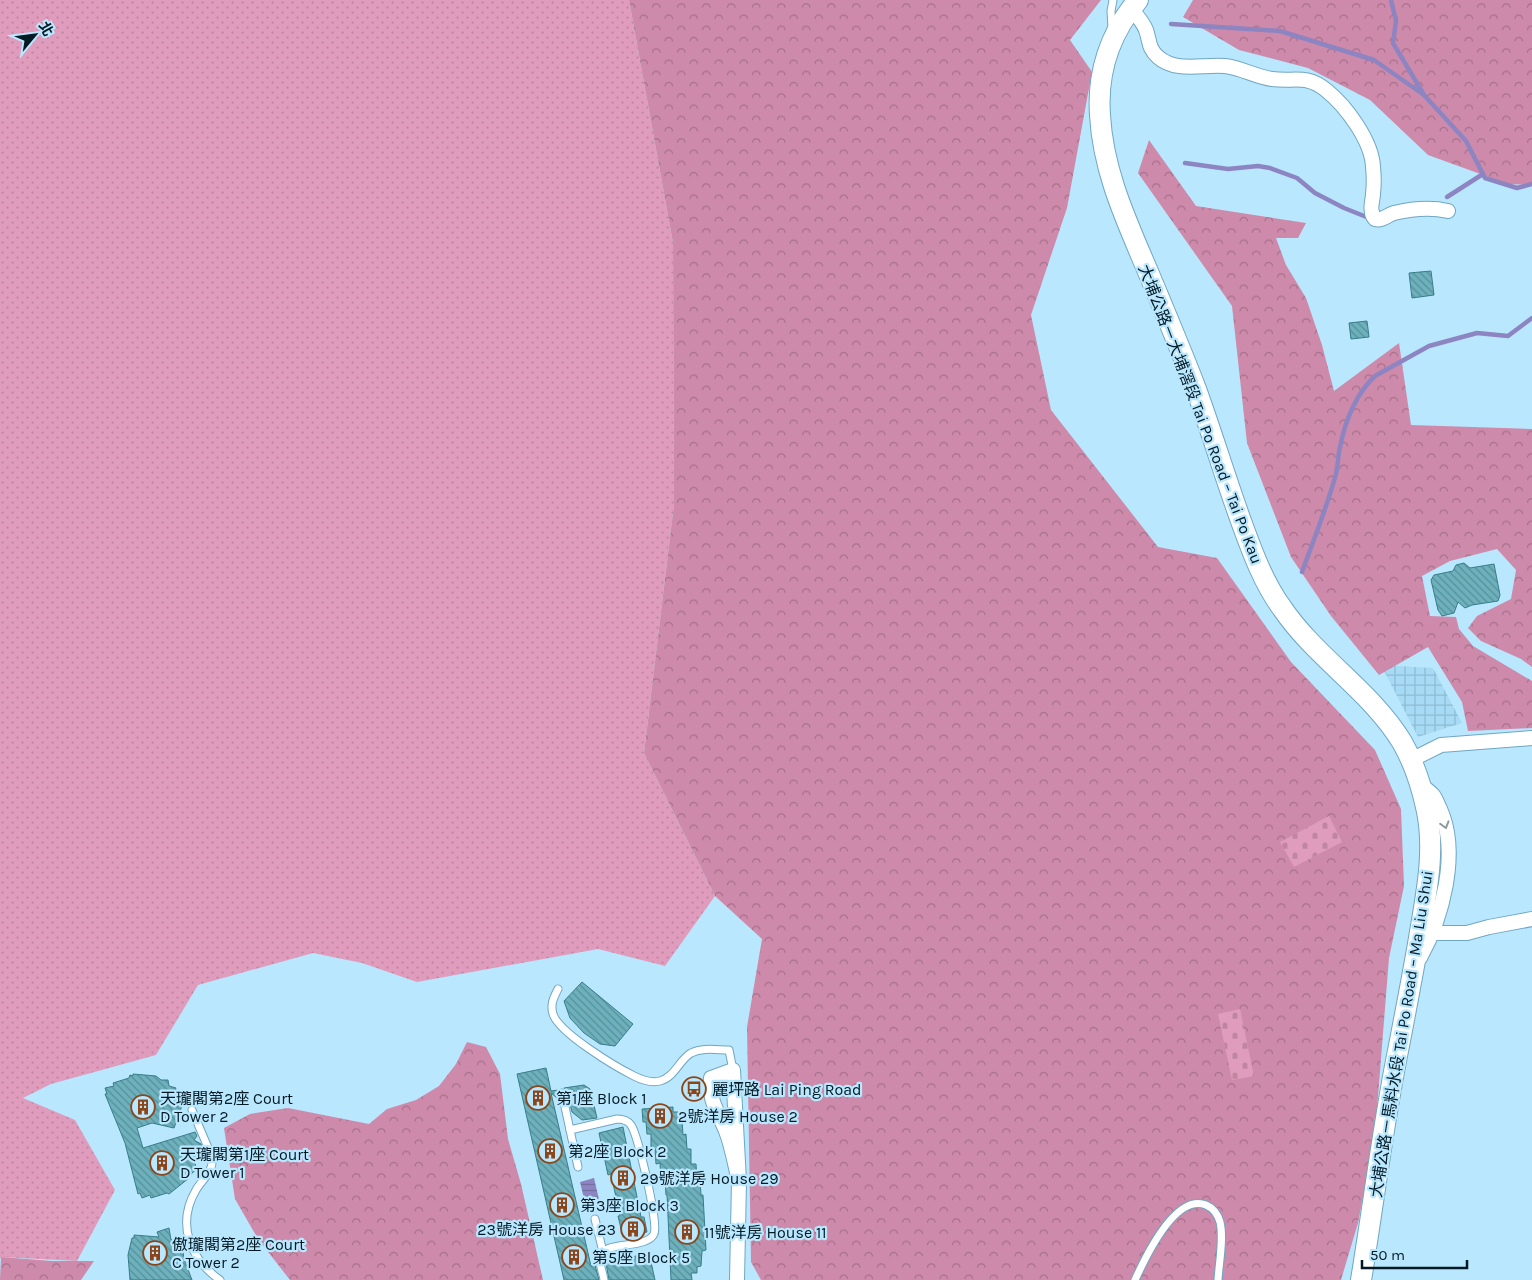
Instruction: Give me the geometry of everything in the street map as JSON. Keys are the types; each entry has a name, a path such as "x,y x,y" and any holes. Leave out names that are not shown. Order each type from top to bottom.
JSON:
{"main road":[{"name":"大埔公路－大埔滘段 Tai Po Road – Tai Po Kau","path":"1127,3 1106,58 1100,86 1103,146 1109,173 1132,234 1188,368 1235,504 1269,588 1298,629 1395,731 1412,760"},
{"name":"大埔公路－馬料水段 Tai Po Road – Ma Liu Shui","path":"1361,1280 1393,1077 1427,892 1430,837 1421,785 1412,760"}],"street":[{"path":"1127,3 1146,30 1148,42 1156,54 1168,63 1182,67 1224,66 1247,70 1274,79 1300,78 1317,84 1332,95 1362,134 1371,153 1374,166 1371,211 1376,219 1382,219 1394,213 1415,210 1448,210"},
{"path":"1412,760 1441,745 1532,738"},
{"path":"1413,969 1433,934 1445,887 1448,863 1448,836 1442,815 1433,796 1421,785"},
{"path":"1433,934 1467,933 1532,919"},
{"path":"737,1280 739,1181 733,1070 711,1078 710,1090 713,1106 726,1131 739,1181"}],"lane":[{"path":"558,989 552,1002 553,1015 565,1031 591,1050 636,1077 650,1082 668,1078 684,1059 692,1053 707,1049 729,1050 733,1070"},
{"path":"562,1093 578,1167"},
{"path":"192,1110 213,1162 210,1172 196,1189 190,1203 186,1218 187,1234 192,1249 200,1263 220,1280"},
{"path":"570,1130 622,1120 631,1125 642,1161 654,1214 654,1235 648,1240 603,1252 599,1260 604,1280"},
{"path":"1135,1280 1156,1238 1182,1207 1196,1203 1209,1207 1214,1211 1220,1224 1218,1280"},
{"path":"595,1219 603,1252"}],"shaded area":[{"path":"1381,665 1433,668 1462,723 1418,737"},
{"path":"594,1178 601,1208 587,1211 580,1182"}],"green space":[{"path":"0,0 629,0 673,243 674,504 644,753 715,896 665,966 598,949 417,982 362,963 313,953 198,985 156,1055 51,1084 23,1098 75,1120 115,1190 77,1261 1,1257 0,1259"},
{"path":"629,0 1101,0 1070,40 1092,72 1067,208 1031,315 1051,410 1158,547 1217,558 1291,662 1375,750 1401,809 1404,886 1389,958 1375,1134 1358,1223 1341,1280 761,1280 751,1262 747,1027 762,939 715,896 644,753 674,504 673,243"},
{"path":"1193,0 1532,0 1532,185 1508,184 1428,155 1370,100 1308,68 1239,50 1183,17"},
{"path":"1149,140 1196,206 1306,223 1298,238 1276,238 1286,265 1306,298 1322,345 1334,391 1399,343 1411,425 1532,429 1532,667 1521,659 1481,641 1468,628 1477,616 1511,599 1516,570 1497,549 1450,561 1422,576 1430,616 1456,617 1459,629 1473,646 1532,681 1532,728 1468,731 1462,702 1428,647 1379,675 1331,616 1291,557 1247,443 1232,306 1138,173"},
{"path":"1329,816 1342,842 1294,867 1280,842"},
{"path":"1240,1009 1254,1076 1232,1080 1218,1014"},
{"path":"467,1042 486,1047 500,1074 508,1139 521,1184 543,1280 290,1280 258,1239 235,1199 224,1128 250,1114 288,1108 369,1124 387,1109 416,1100 439,1086 456,1064"},
{"path":"1,1257 52,1261 94,1261 81,1280 0,1280"}],"building":[{"path":"1431,271 1434,295 1412,298 1409,273"},
{"path":"1367,321 1369,337 1351,339 1349,323"},
{"path":"1464,563 1470,568 1494,564 1500,595 1498,601 1465,608 1458,602 1454,613 1442,616 1438,610 1431,580 1434,575 1453,571 1456,565"},
{"path":"582,982 633,1024 615,1046 600,1044 584,1033 570,1018 564,1001"},
{"path":"546,1068 551,1091 558,1090 558,1099 551,1093 591,1266 595,1265 599,1280 564,1280 517,1074"},
{"path":"133,1074 156,1076 161,1080 168,1080 169,1086 176,1088 175,1090 188,1092 174,1128 152,1123 137,1128 143,1148 195,1132 197,1136 194,1140 201,1144 204,1152 194,1163 196,1165 194,1167 197,1169 189,1178 169,1194 151,1198 150,1195 142,1198 140,1193 138,1194 125,1143 105,1094 107,1094 105,1088 114,1086 113,1083 129,1078"},
{"path":"584,1085 590,1089 597,1118 582,1120 572,1112 567,1092 564,1088"},
{"path":"673,1107 673,1112 678,1112 678,1120 682,1120 683,1135 686,1134 687,1149 691,1149 691,1164 696,1164 697,1180 700,1180 701,1195 703,1195 706,1250 702,1251 701,1266 697,1267 697,1273 691,1273 692,1280 671,1280 665,1179 661,1179 660,1163 656,1164 655,1149 651,1149 651,1134 647,1134 646,1122 643,1122 642,1109"},
{"path":"623,1127 641,1217 644,1217 647,1232 623,1237 611,1174 608,1175 599,1133"},
{"name":"傲瓏閣第2座 Court C Tower 2","path":"169,1228 171,1240 175,1239 177,1246 182,1245 184,1259 192,1280 130,1280 128,1255 134,1235 159,1237 157,1232"},
{"path":"649,1253 655,1280 609,1280 606,1263"}],"waterway":[{"path":"1391,0 1396,21 1393,43 1424,95 1466,141 1485,178 1517,188 1532,184"},
{"path":"1171,24 1280,31 1374,60 1424,95"},
{"path":"1185,163 1228,169 1258,166 1270,168 1297,178 1315,193 1369,218"},
{"path":"1447,197 1483,174"},
{"path":"1302,572 1336,474 1339,450 1348,418 1368,383 1375,376 1429,346 1477,333 1508,336 1532,318"}],"place":[{"name":"麗坪路 Lai Ping Road","path":"694,1089"},
{"name":"第1座 Block 1","path":"538,1098"},
{"name":"天瓏閣第2座 Court D Tower 2","path":"143,1107"},
{"name":"2號洋房 House 2","path":"660,1116"},
{"name":"第2座 Block 2","path":"550,1151"},
{"name":"天瓏閣第1座 Court D Tower 1","path":"162,1163"},
{"name":"29號洋房 House 29","path":"623,1178"},
{"name":"第3座 Block 3","path":"562,1205"},
{"name":"23號洋房 House 23","path":"633,1229"},
{"name":"11號洋房 House 11","path":"687,1232"},
{"name":"傲瓏閣第2座 Court C Tower 2","path":"155,1253"},
{"name":"第5座 Block 5","path":"574,1257"}]}
